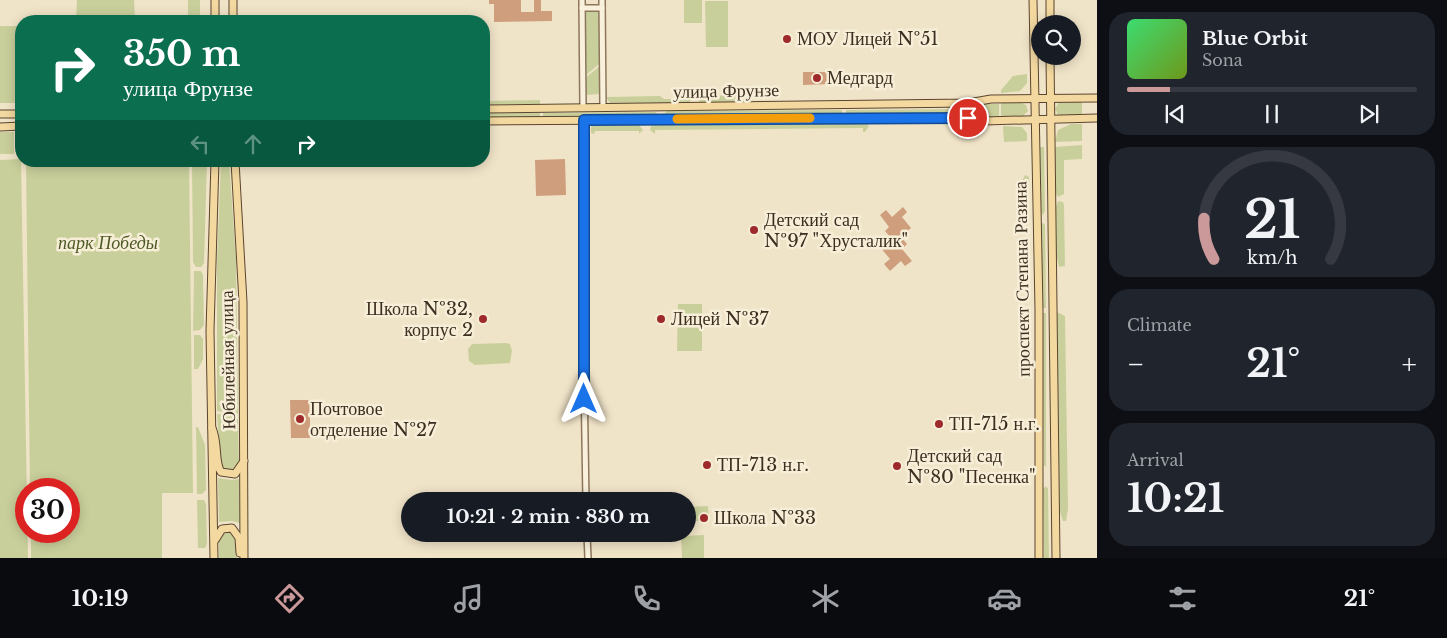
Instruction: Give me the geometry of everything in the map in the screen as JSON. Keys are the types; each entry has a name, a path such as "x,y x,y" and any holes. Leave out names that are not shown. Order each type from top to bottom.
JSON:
{"main road":[{"path":"215,0 215,15"},
{"path":"232,0 233,15"},
{"name":"проспект Степана Разина","path":"1033,0 1040,464 1039,558"},
{"path":"1050,0 1050,15"},
{"name":"проспект Степана Разина","path":"1050,65 1056,558"},
{"name":"улица Фрунзе","path":"490,109 968,103 991,99 1034,97 1097,98"},
{"path":"968,103 968,118"},
{"path":"659,107 660,120"},
{"path":"0,114 15,114"},
{"name":"улица Фрунзе","path":"490,121 968,118 984,121 1097,118"},
{"path":"0,126 15,126"},
{"name":"Юбилейная улица","path":"214,167 210,268 214,558"},
{"name":"Юбилейная улица","path":"235,167 243,302 244,558"},
{"path":"1037,214 1047,216 1051,212"},
{"path":"1037,223 1046,221 1051,223"},
{"path":"211,426 217,440 217,467 221,472 235,474 244,459"},
{"path":"1040,464 1046,470 1054,465"},
{"path":"1039,488 1045,484 1054,487"},
{"path":"214,544 222,529 232,528 239,538 240,558"}],"street":[{"path":"582,0 583,108"},
{"path":"602,0 603,108"},
{"path":"582,8 602,8"},
{"path":"584,120 582,254 586,492"},
{"path":"587,542 588,558"}],"green space":[{"path":"77,0 134,0 135,15 76,15"},
{"path":"188,0 200,0 200,15 188,15"},
{"path":"684,0 702,0 702,23 684,23"},
{"path":"705,1 728,1 728,47 706,47"},
{"path":"587,11 597,11 600,14 600,63 585,76 584,13"},
{"path":"0,26 15,26 15,103 0,103"},
{"path":"600,66 600,94 585,95 585,78"},
{"path":"1027,74 1027,83 1020,91 1001,93 1001,90 1013,76"},
{"path":"746,95 743,102 703,103 699,101 698,96"},
{"path":"660,96 664,99 688,99 694,96 689,103 615,104 610,103 606,97"},
{"path":"540,100 540,104 490,105 490,101"},
{"path":"1059,102 1082,102 1082,115 1058,115 1055,109"},
{"path":"1001,103 1022,103 1026,105 1028,111 1023,116 1001,116"},
{"path":"980,104 999,104 999,116 980,117 975,110"},
{"path":"964,109 966,112 963,113 846,114 846,110"},
{"path":"842,110 842,114 666,116 664,114 667,111"},
{"path":"490,113 540,113 540,117 490,118"},
{"path":"543,113 657,113 655,116 543,117"},
{"path":"864,122 869,126 865,132 863,132 863,128 655,130 655,134 650,130 651,126 655,125"},
{"path":"1071,124 1082,124 1082,141 1055,142 1058,130"},
{"path":"595,125 639,125 643,130 639,134 639,131 595,131 594,134 591,133 591,127"},
{"path":"1003,126 1022,127 1027,133 1027,141 1004,142"},
{"path":"0,132 14,132 14,154 0,154"},
{"path":"1082,145 1082,159 1064,160 1064,194 1058,197 1055,192 1055,147"},
{"path":"1039,147 1044,147 1045,211 1043,215 1040,211"},
{"path":"15,159 15,167 21,167 27,478 15,478 15,543 28,543 28,558 0,558 0,160"},
{"name":"парк Победы","path":"26,167 189,167 193,493 162,493 162,558 31,558 31,543 80,543 80,478 30,478"},
{"path":"192,167 207,167 204,263 201,267 196,267 193,262"},
{"path":"221,167 229,167 236,259 238,414 217,411 217,261"},
{"path":"1025,175 1029,177 1028,230 1023,221 1023,179"},
{"path":"1058,201 1063,202 1064,205 1065,266 1059,267 1056,254 1056,207"},
{"path":"1041,224 1045,225 1046,308 1042,308"},
{"path":"194,271 201,271 203,275 204,325 200,330 193,331"},
{"path":"678,304 702,304 702,351 677,351"},
{"path":"1057,312 1065,316 1068,509 1066,521 1063,521 1059,509"},
{"path":"1042,313 1046,313 1046,467 1044,465"},
{"path":"194,335 200,335 203,339 203,359 198,369 194,369"},
{"path":"472,344 510,344 512,351 510,363 475,365 469,361 468,349"},
{"path":"217,414 238,417 239,463 233,471 224,470 220,463"},
{"path":"196,427 198,427 205,445 206,490 202,494 197,494"},
{"path":"218,478 239,479 240,523 232,521 219,522"},
{"path":"1046,486 1048,489 1049,558 1044,558 1043,489"},
{"path":"197,500 204,500 206,504 207,544 205,548 198,548"},
{"path":"708,506 709,521 696,521 696,507"},
{"path":"230,529 237,540 237,558 219,558 219,538 222,532"},
{"path":"696,535 704,535 704,558 682,558 681,542 696,542"}],"building":[{"path":"489,0 521,0 521,12 534,12 534,0 541,0 541,11 552,11 552,21 494,22 494,4 489,4"},
{"name":"Медгард","path":"803,72 831,72 831,84 803,85"},
{"path":"565,159 566,195 536,196 535,160"},
{"path":"903,207 907,212 902,217 911,228 901,237 907,244 902,249 912,261 905,266 901,261 890,271 884,264 890,259 880,247 891,238 885,231 889,227 880,215 886,210 892,217"},
{"name":"Почтовое отделение №27","path":"290,400 310,400 310,438 291,438"}],"slow traffic":[{"path":"677,119 810,118"}],"place":[{"name":"МОУ Лицей №51","path":"787,39"},
{"name":"Медгард","path":"817,78"},
{"name":"Детский сад №97 \"Хрусталик\"","path":"754,230"},
{"name":"Школа №32, корпус 2","path":"483,319"},
{"name":"Лицей №37","path":"661,319"},
{"name":"Почтовое отделение №27","path":"300,419"},
{"name":"ТП-715 н.г.","path":"939,424"},
{"name":"ТП-713 н.г.","path":"707,465"},
{"name":"Детский сад №80 \"Песенка\"","path":"897,466"},
{"name":"Школа №33","path":"704,518"}],"route":[{"path":"584,399 582,254 584,120 968,118"}]}
